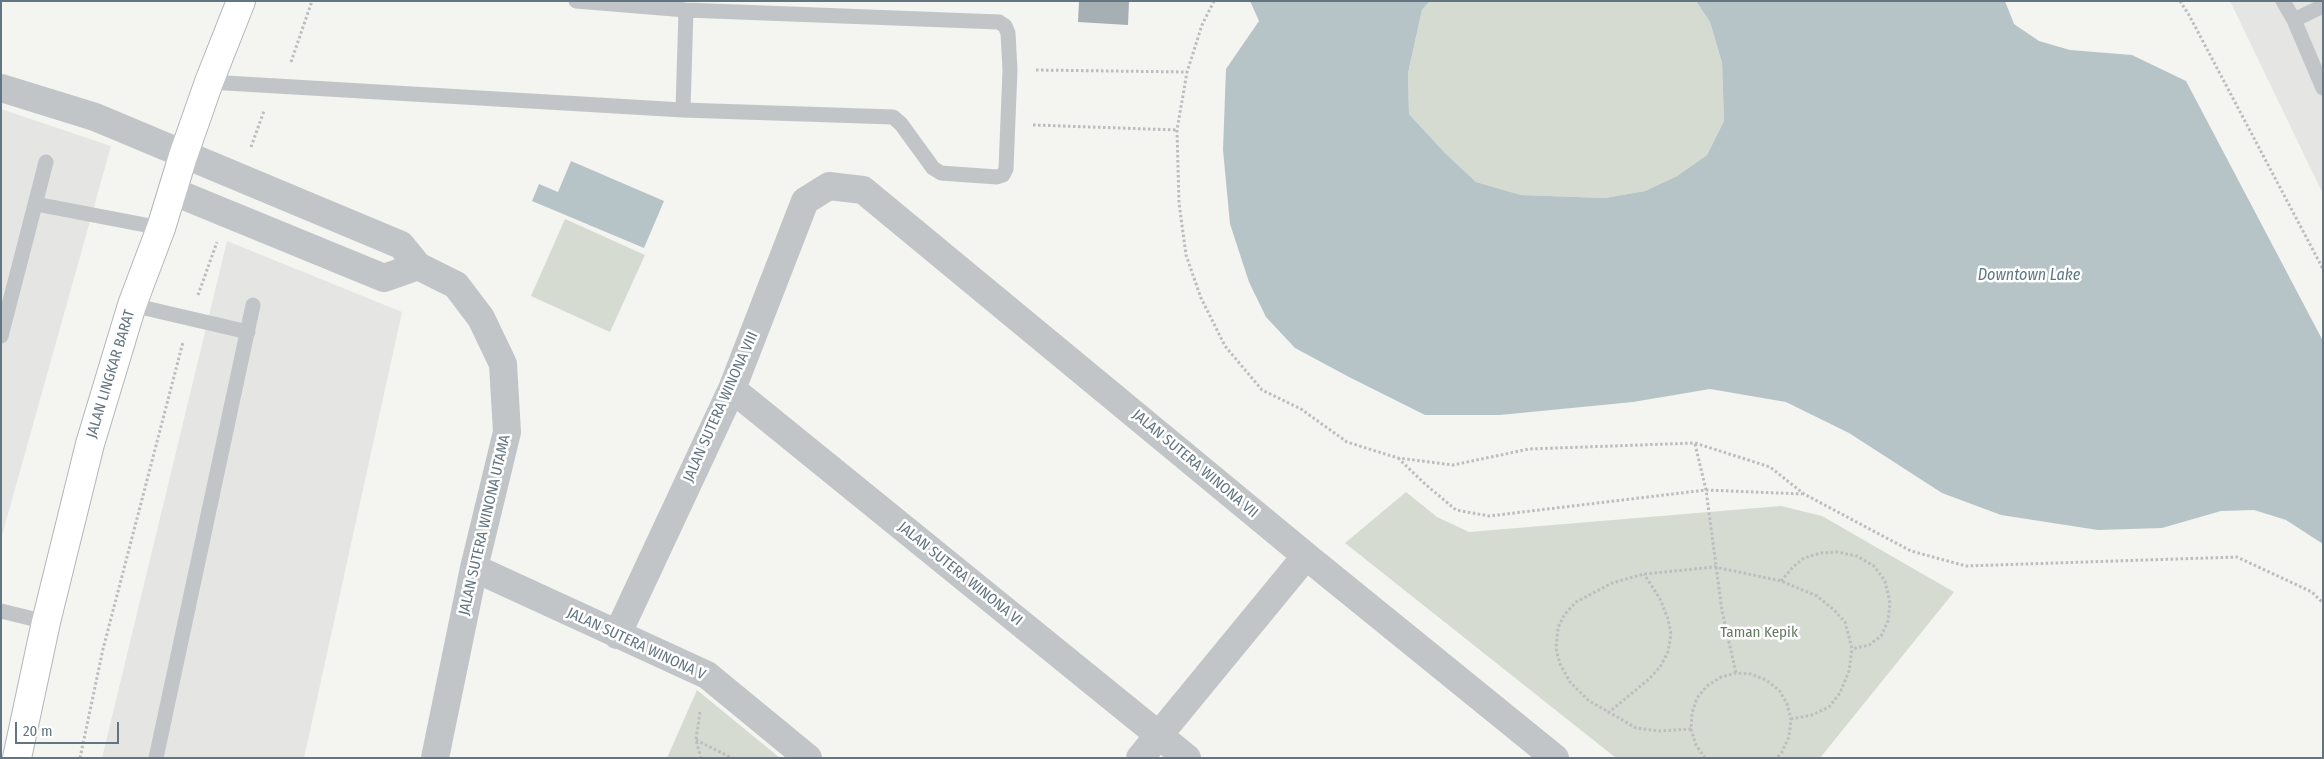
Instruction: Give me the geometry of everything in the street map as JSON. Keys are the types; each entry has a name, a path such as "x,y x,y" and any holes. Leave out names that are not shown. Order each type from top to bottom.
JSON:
{"street":[{"name":"JALAN LINGKAR BARAT","path":"17,758 46,622 90,444 132,305 161,228 183,156 209,82 241,1"},
{"name":"JALAN SUTERA WINONA UTAMA","path":"1,88 95,118 401,245 418,266 456,285 481,318 503,364 507,432 474,568 435,758"},
{"name":"JALAN SUTERA WINONA VIII","path":"617,635 732,389 805,201 829,186"},
{"name":"JALAN SUTERA WINONA VII","path":"829,186 863,190 1306,556 1555,758"},
{"path":"172,191 384,278 418,266"},
{"name":"JALAN SUTERA WINONA VI","path":"732,389 1187,758"},
{"path":"1140,758 1306,556"},
{"name":"JALAN SUTERA WINONA V","path":"474,568 707,675 808,758"}],"lane":[{"path":"209,82 683,110 893,117 901,124 933,168 941,173 997,177 1003,175 1006,169 1010,70 1008,33 1005,26 999,22 686,10 576,1"},
{"path":"2283,1 2294,20 2323,88"},
{"path":"2294,20 2323,6"},
{"path":"683,110 686,10"},
{"path":"1,336 46,162"},
{"path":"36,204 161,228"},
{"path":"132,305 248,332"},
{"path":"156,758 253,305"},
{"path":"1,611 46,622"}],"path":[{"path":"240,179 264,109 283,86 312,1"},
{"path":"1214,1 1202,25 1187,72 1177,130 1179,203 1186,255 1201,298 1225,346 1262,390 1301,409 1347,442 1398,458 1453,465 1528,449 1695,443 1770,467 1804,494 1911,551 1966,566 2237,557 2312,592 2323,603"},
{"path":"2180,1 2190,15 2323,270"},
{"path":"1010,70 1187,72"},
{"path":"1008,124 1177,130"},
{"path":"80,758 103,649 189,318 227,213"},
{"path":"1695,443 1706,490 1715,567 1736,673"},
{"path":"1398,458 1424,484 1456,510 1489,516 1706,490 1804,494"},
{"path":"1781,580 1804,558 1821,553 1837,552 1857,556 1874,566 1885,581 1890,603 1888,621 1881,636 1869,645 1852,649"},
{"path":"1691,729 1659,732 1636,728 1588,700 1570,682 1558,656 1558,628 1564,615 1576,602 1612,583 1644,574 1715,567 1781,580 1811,593 1834,610 1845,622 1852,649 1850,671 1840,693 1830,707 1812,715 1791,719"},
{"path":"1608,713 1649,679 1660,667 1668,652 1671,634 1668,619 1660,598 1644,574"},
{"path":"1705,758 1696,745 1691,729 1692,713 1697,698 1707,686 1720,677 1736,673 1752,674 1766,680 1778,690 1787,704 1791,719 1789,737 1777,758"},
{"path":"700,758 696,740 707,675"},
{"path":"696,740 732,758"}],"shaded area":[{"path":"2230,1 2323,1 2323,194"},
{"path":"1,109 111,146 1,539"},
{"path":"227,241 402,312 304,758 102,758"}],"green space":[{"path":"1430,1 1696,1 1710,22 1722,63 1724,121 1707,155 1677,176 1645,191 1605,198 1521,195 1476,182 1445,153 1409,114 1408,73 1422,10"},
{"path":"565,219 645,255 610,332 531,296"},
{"name":"Taman Kepik","path":"1406,492 1437,517 1469,532 1781,506 1822,516 1954,592 1820,758 1616,758 1345,543"},
{"path":"697,690 780,758 667,758"}],"water":[{"name":"Downtown Lake","path":"1250,1 1430,1 1422,10 1408,73 1409,114 1445,153 1476,182 1521,195 1605,198 1645,191 1677,176 1707,155 1724,121 1722,63 1710,22 1696,1 2005,1 2014,24 2039,41 2070,50 2132,55 2186,81 2323,341 2323,544 2286,520 2254,510 2221,511 2162,528 2098,530 2001,515 1942,493 1849,433 1786,402 1710,389 1633,402 1500,415 1425,415 1349,377 1295,348 1266,317 1249,282 1230,224 1223,150 1226,69 1259,21"},
{"path":"571,161 664,201 644,248 532,201 539,184 558,192"}],"building":[{"path":"1079,1 1129,1 1128,25 1078,22"}]}
